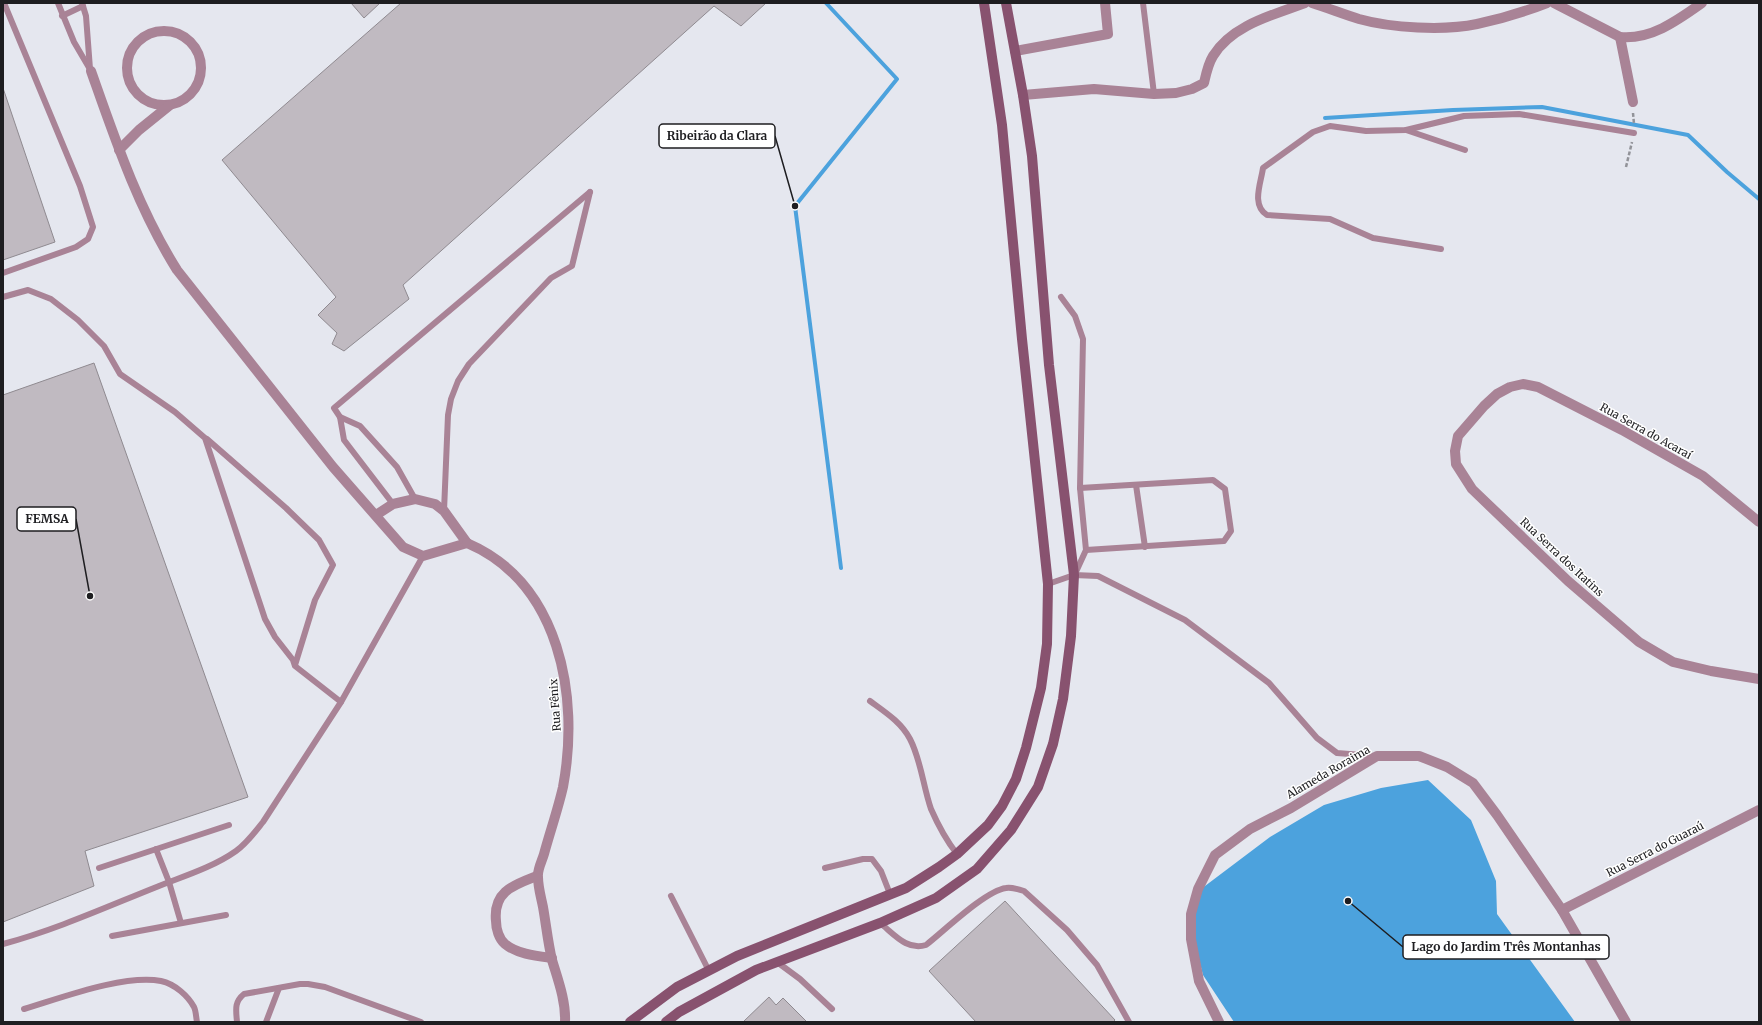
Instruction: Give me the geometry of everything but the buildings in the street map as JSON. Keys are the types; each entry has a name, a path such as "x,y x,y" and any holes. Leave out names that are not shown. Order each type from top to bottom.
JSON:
{"main road":[{"path":"630,1022 677,987 737,956 906,888 957,854 988,825 1002,806 1018,772 1026,748 1041,688 1047,644 1048,584 999,99 984,3"},
{"path":"666,1022 679,1012 723,986 756,970 880,923 936,898 976,869 1011,830 1038,787 1053,744 1062,699 1071,636 1074,576 1049,365 1032,156 1023,95 1006,3"}],"street":[{"path":"1015,50 1108,34 1104,3"},
{"path":"1023,95 1094,89 1154,94 1192,89 1204,83 1212,58 1220,47 1232,36 1250,25 1305,3"},
{"path":"1312,3 1360,19 1395,26 1435,27 1476,24 1520,13 1547,3"},
{"path":"1554,3 1620,37 1632,38 1659,30 1702,3"},
{"path":"119,150 139,130 170,105 182,101 192,93 202,72 201,60 197,49 189,40 180,34 168,31 157,32 146,36 135,44 129,55 126,68 128,80 134,92 144,100 156,105 170,105"},
{"path":"1620,37 1633,102"},
{"path":"91,70 119,150 161,245 177,270 333,467 376,514 403,547 423,556 467,543 444,511 435,504 415,499 393,504 376,514"},
{"name":"Rua Serra do Acaraí","path":"1510,387 1523,384 1538,387 1622,430 1703,476 1759,522"},
{"name":"Rua Serra dos Itatins","path":"1510,387 1497,394 1484,406 1458,436 1455,451 1456,464 1472,489 1568,581 1639,642 1673,662 1711,671 1759,678"},
{"name":"Rua Fênix","path":"467,543 490,554 508,568 526,589 546,620 555,640 564,672 568,701 569,742 562,787 537,876 552,958 562,997 565,1022"},
{"name":"Alameda Roraima","path":"1219,1022 1199,981 1191,939 1191,914 1198,889 1215,855 1250,829 1291,808 1378,756 1419,756 1447,767 1473,783 1497,815 1562,910 1626,1022"},
{"name":"Rua Serra do Guaraú","path":"1562,910 1759,810"},
{"path":"537,876 508,889 501,896 496,905 496,926 501,939 513,949 526,954 552,958"}],"lane":[{"path":"3,273 76,247 88,239 93,227 80,186 4,3"},
{"path":"58,3 62,16 74,42 91,70"},
{"path":"1143,3 1154,94"},
{"path":"62,16 83,5 86,16 91,70"},
{"path":"1441,249 1373,238 1330,219 1267,215 1257,203 1263,168 1313,132 1330,126 1366,131 1406,130 1464,116 1519,114 1634,133"},
{"path":"1406,130 1465,150"},
{"path":"393,504 344,440 340,417 334,408 590,192 572,266 551,278 469,364 458,381 451,399 448,416 444,511"},
{"path":"3,298 28,290 51,299 78,320 104,346 120,374 174,412 286,508 319,540 333,566 315,600 295,666"},
{"path":"1061,297 1075,316 1083,339 1080,488 1086,550 1074,576"},
{"path":"340,417 360,426 397,467 415,499"},
{"path":"205,438 265,619 275,637 293,660 295,666 340,702"},
{"path":"1080,488 1213,480 1224,489 1231,531 1224,541 1086,550"},
{"path":"1136,485 1144,547"},
{"path":"3,944 30,937 71,921 204,868 237,851 255,832 340,702 423,556"},
{"path":"1048,584 1074,576 1098,576 1185,620 1268,683 1317,738 1337,753 1378,756"},
{"path":"870,701 898,722 909,738 915,752 931,808 944,837 957,854"},
{"path":"99,868 229,825"},
{"path":"156,849 169,882 180,923"},
{"path":"825,868 863,859 872,859 881,871 890,894"},
{"path":"880,923 906,944 912,947 920,947 926,945 981,900 1005,888 1015,888 1024,892 1067,930 1097,965 1129,1022"},
{"path":"671,896 709,971"},
{"path":"112,936 226,915"},
{"path":"777,962 800,979 832,1008"},
{"path":"24,1009 84,991 135,980 163,981 182,991 195,1008 197,1022"},
{"path":"237,1022 236,1006 244,994 300,984 325,988 421,1022"},
{"path":"266,1022 279,988"}],"path":[{"path":"1626,167 1634,133 1633,102"}],"water":[{"path":"1428,780 1471,820 1496,881 1497,914 1575,1022 1234,1022 1203,975 1191,928 1201,889 1270,837 1324,805 1381,788"}],"waterway":[{"path":"826,3 897,79 795,206 841,568"},
{"path":"1325,118 1453,110 1542,107 1688,135 1727,172 1759,199"}],"place":[{"name":"Ribeirão da Clara","path":"795,206"},
{"name":"FEMSA","path":"90,596"},
{"name":"Lago do Jardim Três Montanhas","path":"1348,901"}]}
